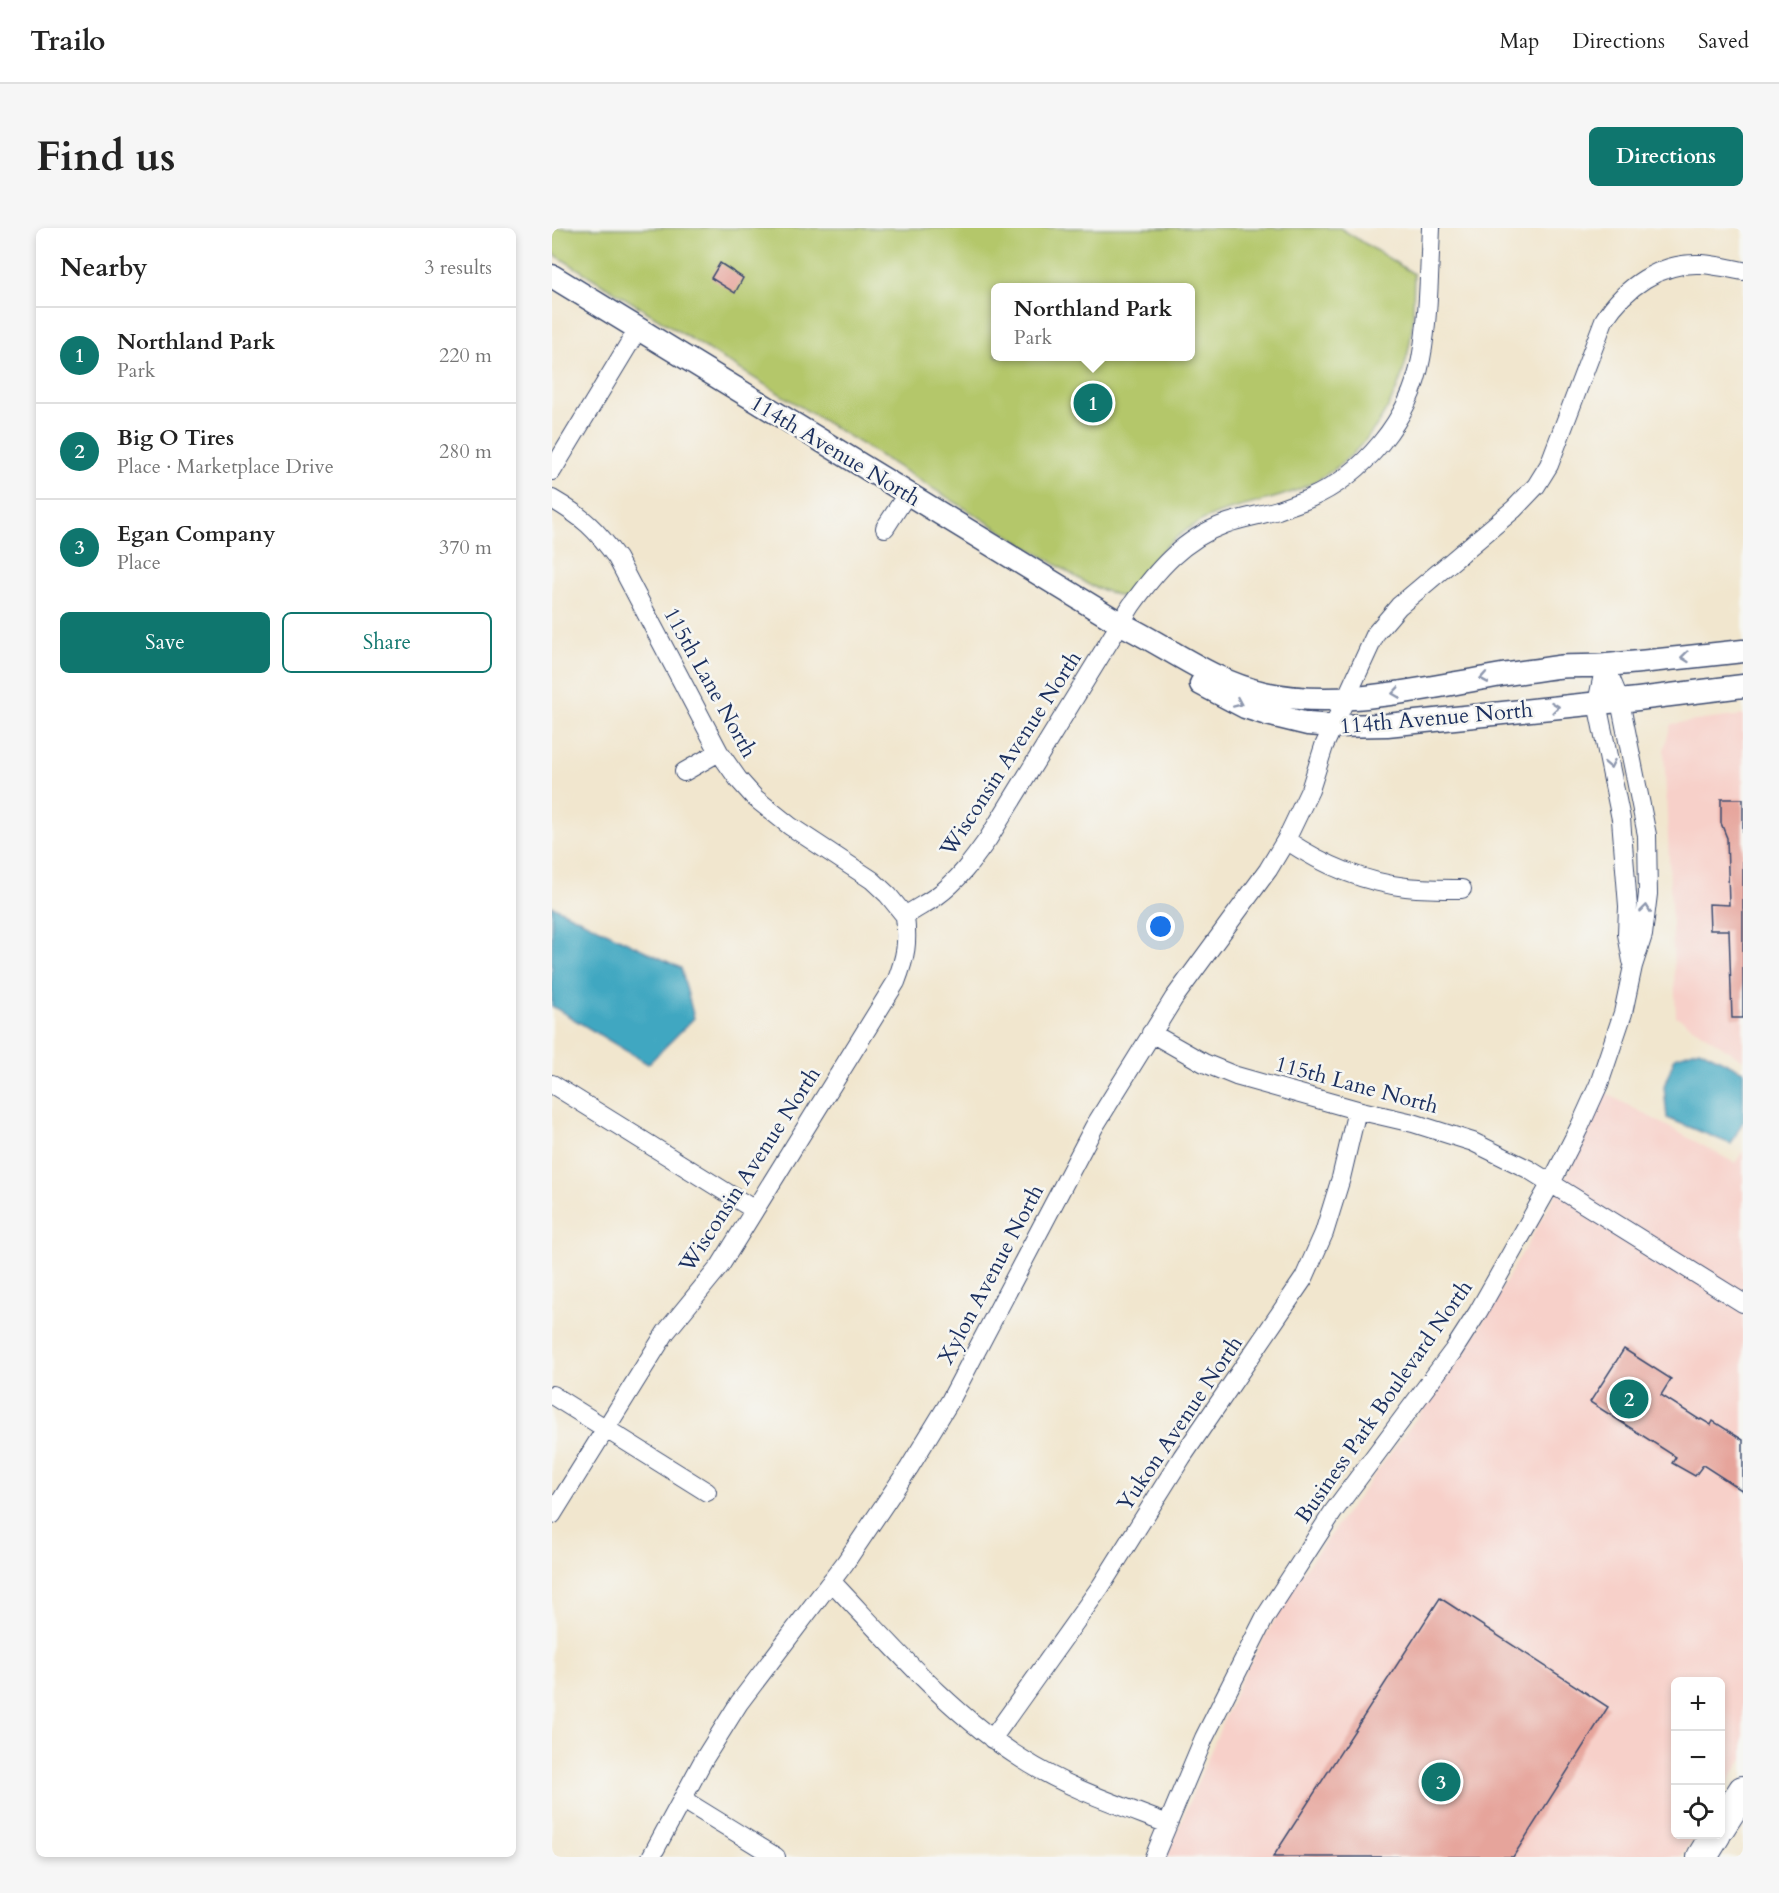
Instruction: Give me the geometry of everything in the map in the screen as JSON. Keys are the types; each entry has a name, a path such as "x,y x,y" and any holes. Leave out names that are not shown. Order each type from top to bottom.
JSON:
{"highway":[{"path":"1725,1819 1743,1791"},
{"path":"1702,1857 1713,1839"}],"street":[{"name":"Wisconsin Avenue North","path":"552,1515 666,1332 720,1266 753,1209 896,982 905,960 907,936 905,916 937,896 975,857 1147,584 1166,561 1189,542 1225,524 1275,511 1322,492 1359,465 1389,432 1407,404 1421,360 1431,228"},
{"name":"Xylon Avenue North","path":"651,1857 704,1759 739,1703 831,1581 909,1468 950,1401 1094,1128 1151,1033 1180,989 1268,870 1286,840 1310,790 1324,746 1368,646 1376,633 1405,601 1514,509 1536,486 1549,465 1604,320 1614,304 1636,284 1674,266 1701,264 1743,271"},
{"name":"114th Avenue North","path":"552,276 1121,624 1221,679 1246,688 1301,699 1345,699 1406,692 1486,677 1562,667 1743,651"},
{"path":"552,471 638,329"},
{"path":"885,528 907,494"},
{"name":"115th Lane North","path":"552,499 586,521 603,538 617,558 719,752 738,779 755,798 790,826 872,880 905,916"},
{"name":"114th Avenue North","path":"1121,624 1135,641 1149,652 1221,696 1266,714 1308,724 1387,725 1743,686"},
{"name":"Business Park Boulevard North","path":"1154,1857 1204,1738 1265,1617 1334,1512 1453,1351 1503,1269 1551,1183 1599,1084 1623,1013 1633,966 1643,935 1648,894 1647,835 1620,701 1605,665"},
{"name":"Business Park Boulevard North","path":"1605,665 1597,703 1621,819 1628,906 1627,934 1633,966"},
{"path":"684,772 719,752"},
{"path":"1286,840 1313,857 1357,876 1407,887 1462,890"},
{"name":"115th Lane North","path":"1151,1033 1176,1049 1236,1076 1357,1110 1413,1123 1473,1142 1528,1169 1743,1303"},
{"path":"552,1084 753,1209"},
{"name":"Yukon Avenue North","path":"992,1738 1101,1586 1182,1457 1277,1321 1304,1278 1324,1233 1341,1178 1357,1110"},
{"path":"552,1395 707,1492"},
{"path":"831,1581 954,1708 992,1738 1023,1760 1062,1781 1168,1824"},
{"path":"682,1799 776,1857"}],"shaded area":[{"path":"1743,715 1743,1060 1676,1016 1664,749 1671,724"},
{"path":"1604,1092 1735,1163 1743,1151 1743,1758 1725,1787 1725,1677 1671,1677 1671,1839 1692,1839 1681,1857 1166,1857 1242,1677 1299,1577 1466,1351 1572,1166"}],"green space":[{"path":"552,228 1340,228 1414,274 1410,342 1397,387 1375,428 1344,462 1325,476 1304,487 1202,520 1164,548 1123,597 1089,585 552,253"}],"water":[{"path":"552,906 681,968 694,1018 648,1064 552,1006"},
{"path":"1699,1049 1743,1071 1743,1121 1731,1144 1667,1118 1664,1086 1675,1057"}],"building":[{"path":"720,263 743,278 735,293 711,278"},
{"path":"1721,799 1743,799 1743,1018 1732,1018 1729,930 1710,930 1709,904 1729,905 1727,838 1721,823"},
{"path":"1624,1349 1671,1379 1661,1395 1700,1420 1711,1425 1713,1421 1743,1440 1743,1491 1703,1465 1695,1476 1672,1463 1676,1457 1590,1402"},
{"path":"1440,1598 1608,1707 1513,1857 1273,1857"}],"place":[{"name":"Northland Park","path":"1093,403"},
{"name":"Big O Tires","path":"1629,1399"},
{"name":"Egan Company","path":"1441,1782"}]}
